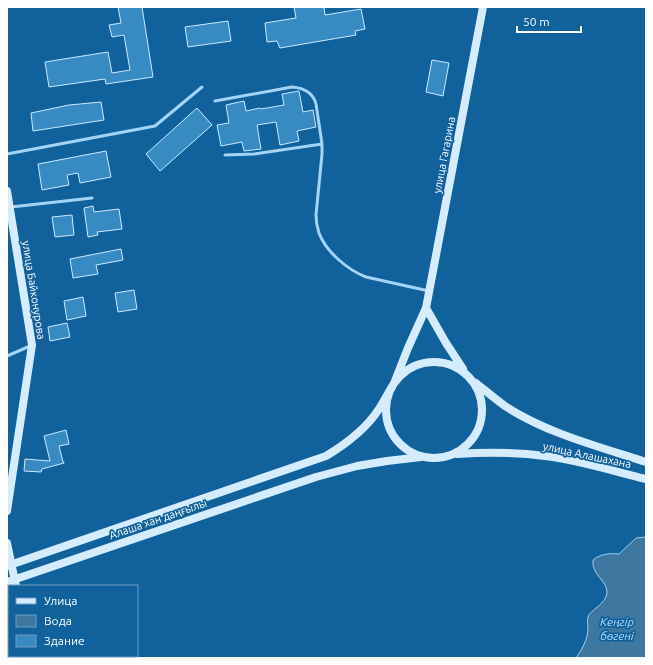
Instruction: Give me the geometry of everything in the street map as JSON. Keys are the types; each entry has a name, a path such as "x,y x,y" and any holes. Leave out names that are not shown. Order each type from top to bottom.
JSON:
{"main road":[{"name":"улица Гагарина","path":"395,381 426,308 484,7"},
{"name":"улица Байконурова","path":"7,191 9,211 32,345 7,511"},
{"path":"426,308 446,343 477,387 481,396 483,407 482,420 478,431 470,442 460,451 452,454 438,457 421,457 402,446 388,426 386,414 386,402 395,381 404,372 414,366 426,362 436,361 456,366 469,376"},
{"name":"улица Алашахана","path":"469,376 492,396 528,419 567,436 646,462"},
{"name":"Алаша хан даңғылы","path":"10,565 326,456 343,446 373,418 380,409 390,390"},
{"name":"улица Алашахана","path":"452,454 503,452 545,456 580,463 646,480"},
{"name":"Алаша хан даңғылы","path":"7,582 16,582 316,477 356,466 421,457"},
{"path":"7,542 10,565 16,582"}],"lane":[{"path":"7,154 154,126 202,87"},
{"path":"215,101 292,87 303,89 311,94 315,98 322,144 316,215 319,234 328,248 351,270 358,274 366,278 429,291"},
{"path":"225,155 254,154 322,144"},
{"path":"9,211 92,198"},
{"path":"7,356 32,345"}],"water":[{"name":"Кеңгір бөгені","path":"646,537 646,658 576,658 587,638 589,614 601,604 607,593 605,585 594,570 593,560 605,554 619,554 636,538"}],"building":[{"path":"118,7 142,7 153,77 106,84 105,79 49,87 45,62 108,52 112,73 130,70 124,35 112,37 109,25 121,23"},
{"path":"294,7 324,7 325,15 361,9 365,29 355,31 356,35 280,48 277,41 267,42 265,23 296,18"},
{"path":"228,21 231,41 188,47 185,27"},
{"path":"432,60 449,63 443,96 426,92"},
{"path":"299,91 303,112 313,110 316,127 297,131 299,141 280,145 276,122 257,125 261,149 244,151 242,142 221,146 217,125 229,123 226,105 244,101 246,111 284,105 282,94"},
{"path":"101,102 104,120 33,131 31,113 69,105"},
{"path":"197,108 212,125 160,171 146,154"},
{"path":"106,151 111,177 80,183 78,173 67,175 69,185 42,190 38,164"},
{"path":"93,206 94,212 119,209 122,229 97,232 98,235 88,237 84,208"},
{"path":"72,215 74,235 55,237 52,217"},
{"path":"121,249 123,260 96,265 98,274 73,278 70,259"},
{"path":"134,290 137,309 118,312 115,293"},
{"path":"83,297 86,316 67,320 64,301"},
{"path":"67,323 70,337 50,341 48,327"},
{"path":"66,430 69,444 59,446 64,463 42,469 41,472 24,471 25,459 50,461 44,436"}]}
